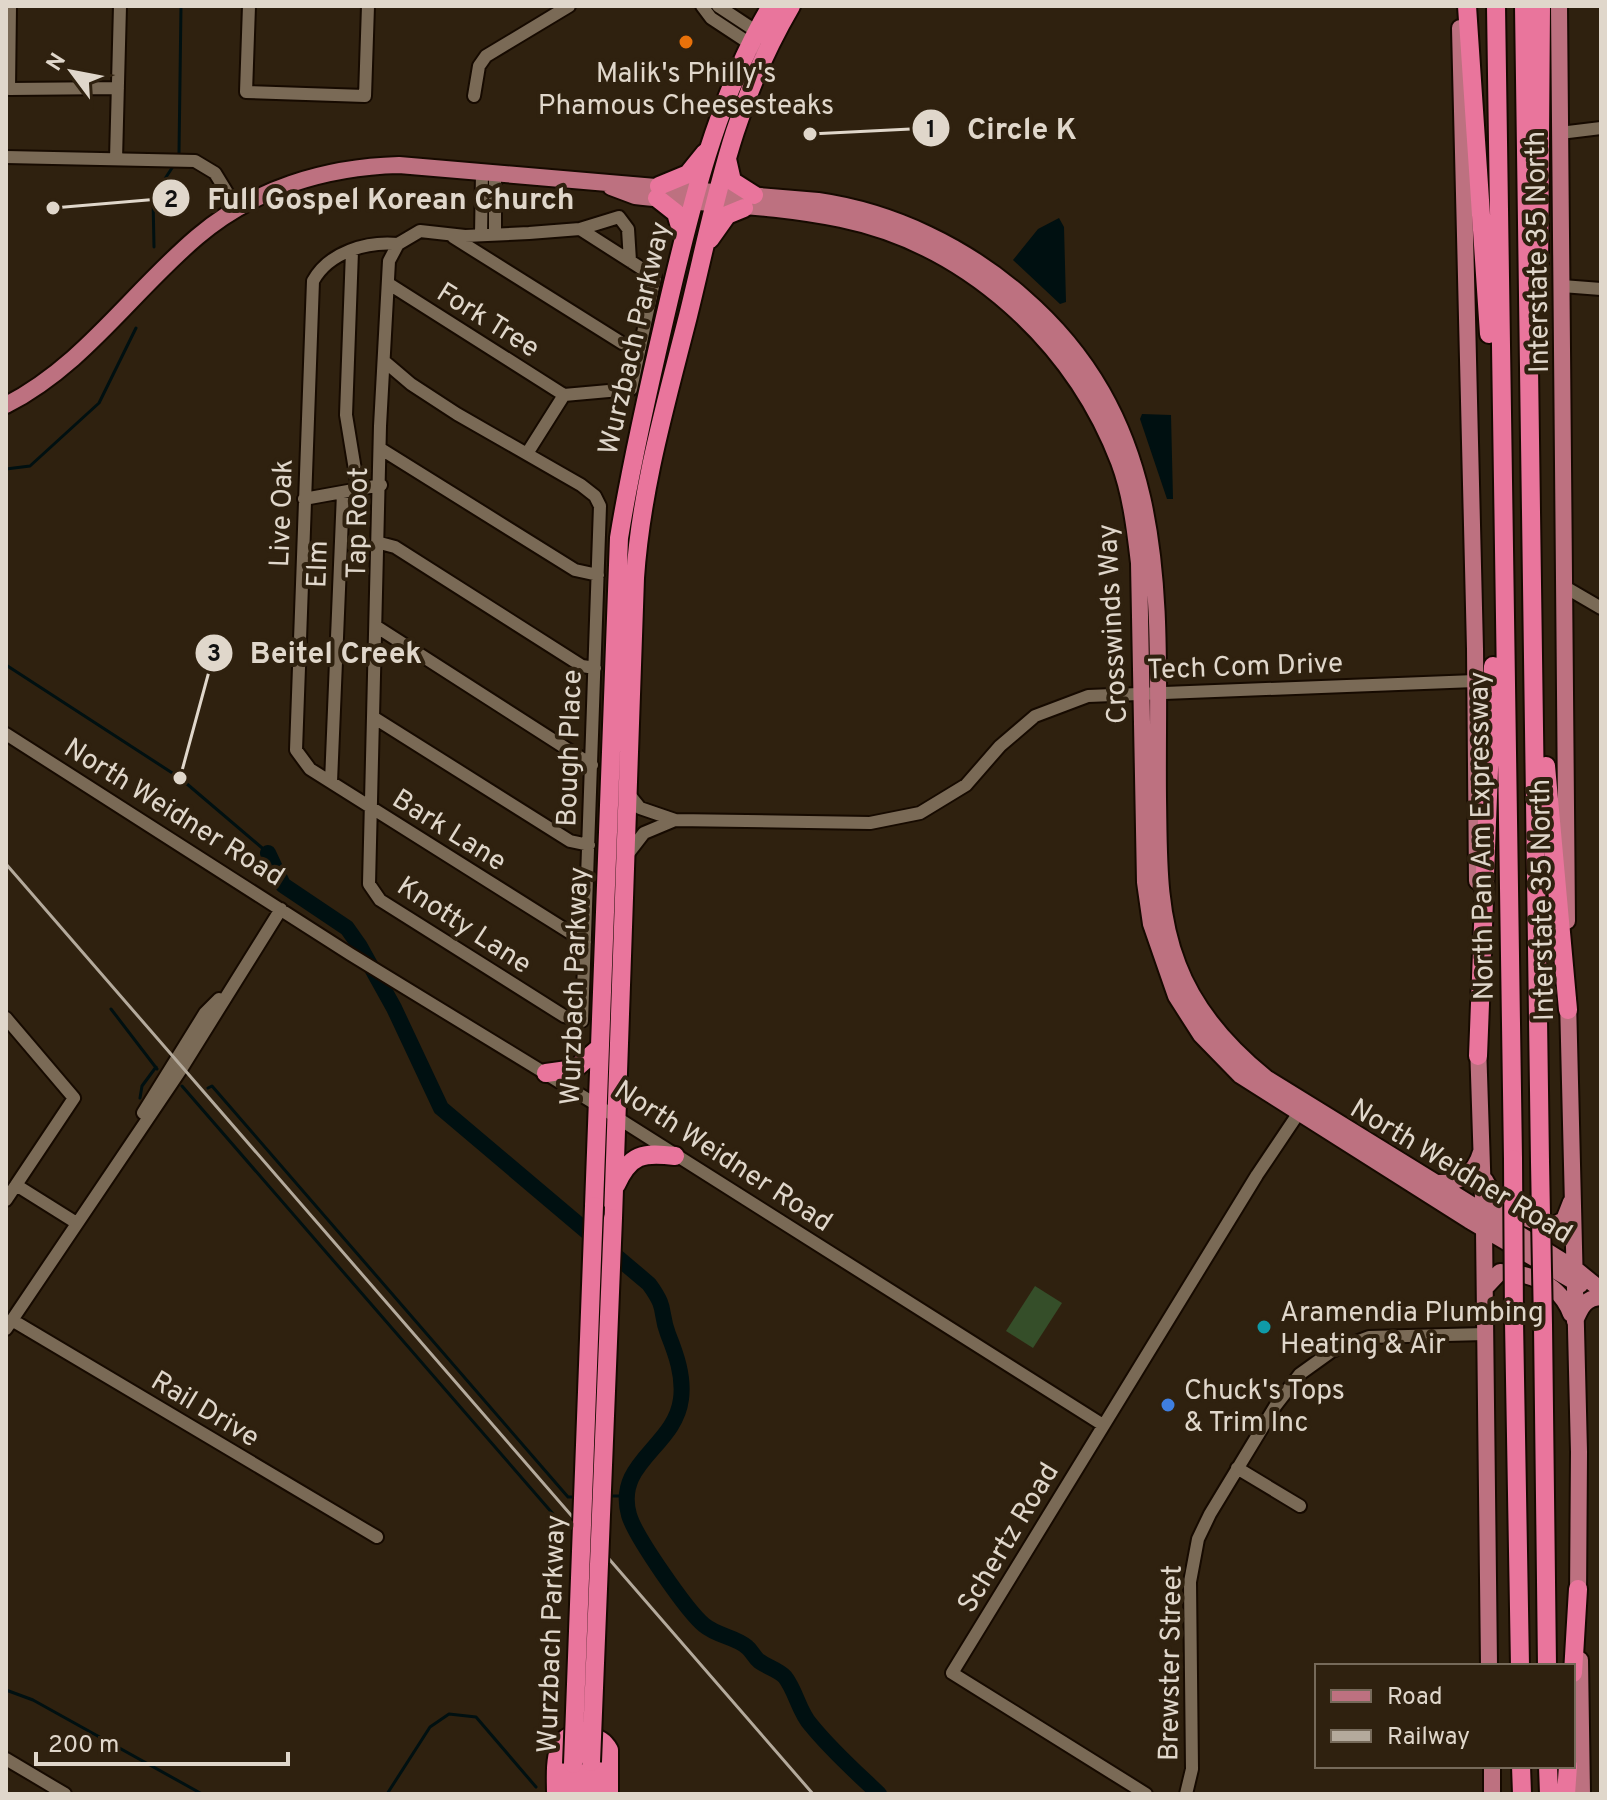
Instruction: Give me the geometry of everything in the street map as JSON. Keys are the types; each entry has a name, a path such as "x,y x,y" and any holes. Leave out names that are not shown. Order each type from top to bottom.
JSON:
{"highway":[{"path":"760,42 771,6"},
{"path":"704,249 727,215 749,202 732,181 717,150 726,94 760,42 791,6"},
{"path":"1467,6 1489,332 1491,456 1502,479"},
{"name":"North Pan Am Expressway","path":"1496,6 1520,1664"},
{"name":"North Pan Am Expressway","path":"1524,6 1547,1664"},
{"path":"1541,6 1540,381 1531,518 1544,652 1549,816 1568,1010"},
{"path":"684,239 676,213 658,192 688,174 717,150"},
{"name":"Wurzbach Parkway","path":"591,1794 582,1763 594,1206 619,538 639,430 684,239 696,196 717,150"},
{"name":"Wurzbach Parkway","path":"573,1794 582,1763 613,1218 638,528 646,481 716,198 717,150"},
{"path":"1478,1056 1493,711 1492,573 1503,520"},
{"path":"546,1073 575,1069 599,1048"},
{"path":"614,1187 624,1167 638,1157 675,1156"},
{"path":"1574,1664 1578,1589"},
{"path":"556,1794 556,1753 569,1736 585,1734 601,1740 609,1750 609,1794"},
{"path":"1521,1768 1522,1794"},
{"path":"1548,1768 1549,1794"},
{"path":"1566,1794 1568,1768"}],"main road":[{"path":"1460,6 1475,681 1489,1664"},
{"name":"Interstate 35 North","path":"1559,6 1568,1010 1582,1794"},
{"name":"Crosswinds Way","path":"6,405 66,367 198,236 237,209 285,185 365,166 399,165 606,185 635,196 658,192 749,202 854,222 941,250 1000,277 1035,307 1073,349 1115,416 1133,460 1152,536 1150,694 1159,881 1172,971 1231,1047 1301,1109"},
{"name":"North Weidner Road","path":"1301,1109 1434,1183 1484,1222"},
{"name":"North Weidner Road","path":"1301,1109 1601,1290"},
{"path":"1434,1183 1450,1184 1466,1176 1474,1168 1483,1147"},
{"path":"1483,1174 1501,1209 1550,1227 1564,1220 1573,1196"},
{"path":"1485,1288 1500,1272 1534,1278 1564,1296 1574,1323"},
{"name":"North Weidner Road","path":"1574,1275 1601,1297"},
{"path":"1574,1323 1583,1305 1591,1298 1601,1297"},
{"path":"1492,1768 1492,1794"}],"street":[{"path":"10,6 9,89 118,88"},
{"path":"116,159 120,6"},
{"path":"249,6 246,92 365,96 368,6"},
{"path":"474,96 479,66 486,56 569,6"},
{"path":"702,6 711,18 760,42"},
{"path":"718,6 760,42"},
{"path":"1560,133 1601,128"},
{"path":"6,157 195,161 215,173 237,209"},
{"path":"488,173 495,234"},
{"path":"481,235 488,173"},
{"path":"358,488 346,415 352,251 382,242 398,244 420,231 481,235 580,229 614,217 623,219 628,229 630,261"},
{"path":"384,361 411,384 457,414 528,452 564,395 631,389 654,276 580,229"},
{"path":"447,234 622,343 640,348"},
{"name":"Tap Root","path":"369,884 384,361 389,261 398,244"},
{"name":"Live Oak","path":"296,750 315,278 331,261 352,251"},
{"name":"Fork Tree","path":"389,284 564,395"},
{"path":"1562,286 1601,289"},
{"path":"381,449 575,570 598,575"},
{"name":"Bough Place","path":"528,452 595,496 600,526 582,1021"},
{"path":"304,499 381,485"},
{"name":"Elm","path":"331,782 343,493"},
{"path":"380,543 395,547 582,666 595,668"},
{"path":"1565,587 1601,608"},
{"path":"377,627 592,765"},
{"name":"Tech Com Drive","path":"628,793 640,808 675,820 870,823 906,818 952,796 1009,737 1043,712 1088,696 1475,681"},
{"path":"373,717 570,841 589,845"},
{"name":"North Weidner Road","path":"6,734 383,975 546,1073 1103,1425"},
{"name":"Bark Lane","path":"296,750 310,769 585,942"},
{"name":"Tech Com Drive","path":"626,858 644,833 675,820"},
{"name":"Knotty Lane","path":"369,884 380,900 564,1016 582,1021"},
{"path":"9,1324 134,1134 180,1071 281,909"},
{"path":"6,1018 74,1098 6,1200"},
{"path":"1103,1425 1301,1109"},
{"path":"16,1185 75,1222"},
{"name":"Rail Drive","path":"9,1324 377,1537"},
{"name":"Brewster Street","path":"1186,1794 1192,1769 1191,1567 1204,1527 1237,1468 1289,1387 1332,1351 1349,1342 1385,1334 1485,1334"},
{"name":"Schertz Road","path":"1103,1425 952,1673 1146,1794"},
{"path":"1237,1468 1300,1506"},
{"path":"6,1759 65,1794"}],"green space":[{"path":"1035,1286 1062,1303 1033,1348 1006,1331"}],"shaded area":[{"path":"1059,218 1064,227 1066,302 1060,304 1013,260 1038,229"},
{"path":"1142,414 1171,415 1173,499 1167,499 1140,419"}],"waterway":[{"path":"179,153 181,6"},
{"path":"154,247 153,197 172,168"},
{"path":"6,469 30,466 99,403 136,328"},
{"path":"6,665 180,778 268,853"},
{"path":"268,853 283,885 347,928 359,945 394,1008 441,1108 649,1284 655,1293 679,1365 681,1399 668,1430 630,1481 627,1497 633,1525 662,1573 696,1617 709,1629 743,1644 759,1661 782,1675 811,1725 879,1794"},
{"path":"111,1009 157,1069"},
{"path":"140,1098 142,1086 156,1067"},
{"path":"182,1086 560,1522"},
{"path":"208,1088 212,1086 568,1497 576,1497"},
{"path":"607,1496 626,1496"},
{"path":"6,1690 33,1700 202,1794"},
{"path":"387,1794 430,1727 449,1714 476,1717 536,1787"}],"railway":[{"path":"6,864 813,1794"}],"place":[{"name":"Malik's Philly's Phamous Cheesesteaks","path":"686,42"},
{"name":"Circle K","path":"810,134"},
{"name":"Full Gospel Korean Church","path":"53,208"},
{"name":"Beitel Creek","path":"180,778"},
{"name":"Aramendia Plumbing Heating & Air","path":"1264,1327"},
{"name":"Chuck's Tops & Trim Inc","path":"1168,1405"}]}
